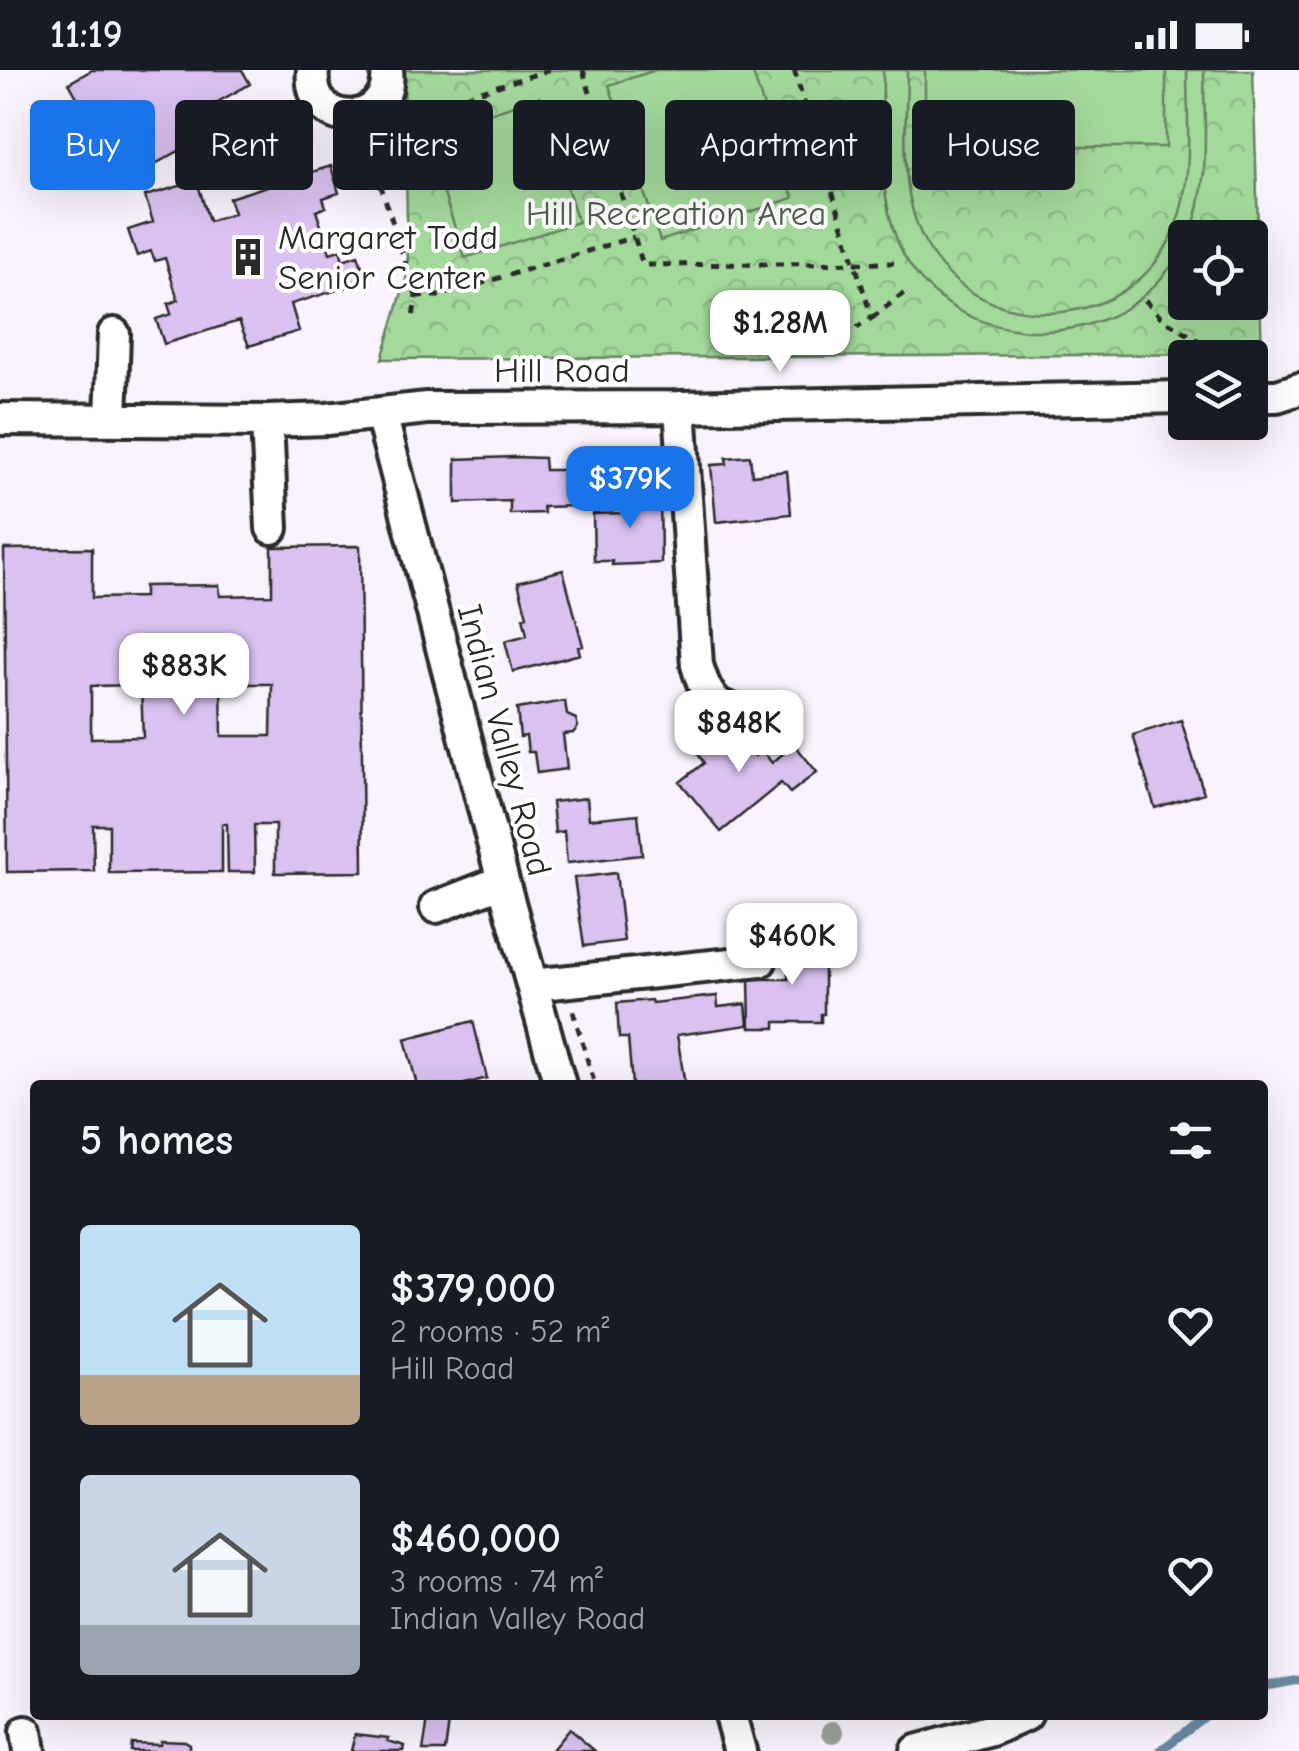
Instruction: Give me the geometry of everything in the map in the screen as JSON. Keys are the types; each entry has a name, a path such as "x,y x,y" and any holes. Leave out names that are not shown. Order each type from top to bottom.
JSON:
{"street":[{"path":"313,70 316,96 338,115 376,94"},
{"path":"111,419 114,334"},
{"path":"1268,396 1299,389"},
{"name":"Hill Road","path":"0,418 267,420 427,408 1168,398"},
{"path":"680,407 697,665 706,694 724,708 761,718"},
{"name":"Indian Valley Road","path":"381,414 559,1080"},
{"path":"267,420 272,528"},
{"path":"436,907 503,881"},
{"path":"532,985 760,961"},
{"path":"731,1720 740,1751"},
{"path":"916,1751 1015,1720"}],"path":[{"path":"376,94 414,112 549,70"},
{"path":"583,70 643,265 894,264"},
{"path":"794,70 803,100"},
{"path":"376,94 416,296 414,318"},
{"path":"831,190 872,318"},
{"path":"416,296 440,296 635,237"},
{"path":"857,328 910,289"},
{"path":"1145,300 1163,319 1197,340"}],"green space":[{"name":"Hill Recreation Area","path":"404,70 1253,70 1258,220 1168,220 1168,320 1261,320 1262,340 1168,340 1168,355 382,359 408,272 406,190 493,190 493,100 405,100"},
{"path":"656,70 752,70 762,100 665,100 665,190 790,190 793,198 660,241 643,190 645,100 614,100 609,85"},
{"path":"883,70 907,70 907,179 916,222 925,242 949,274 980,297 1016,310 1054,313 1092,306 1126,289 1155,263 1168,240 1168,270 1134,303 1099,321 1061,330 1022,330 984,322 950,305 920,279 899,245 892,224 885,190 892,190 892,100 883,100"},
{"path":"925,70 1166,70 1166,147 1075,147 1075,100 925,100"},
{"path":"1187,70 1204,70 1205,155 1196,217 1178,220 1188,150"},
{"path":"513,105 513,190 568,190 578,222 465,258 443,190 493,190 493,112"}],"building":[{"path":"92,70 242,70 250,84 221,100 175,100 175,153 155,164 155,100 79,100 69,83"},
{"name":"Margaret Todd Senior Center","path":"331,166 333,190 339,193 323,198 326,207 316,211 330,253 340,250 343,260 358,255 367,281 291,304 299,331 249,346 239,321 164,344 156,319 171,314 168,304 178,300 165,258 155,261 151,251 137,256 128,230 153,222 145,196 175,187 200,190 209,221 234,213 229,198 254,190 313,190 313,172"},
{"path":"750,456 752,475 787,471 791,514 716,522 711,465 727,464 726,458"},
{"path":"544,458 545,470 576,470 577,506 543,507 544,513 510,514 510,501 456,503 456,459"},
{"path":"660,489 661,563 612,565 612,561 594,561 593,514 625,513 625,490"},
{"path":"360,546 363,872 275,873 275,825 254,825 255,872 228,872 227,824 222,824 222,872 109,873 109,825 93,825 94,871 7,872 4,549 92,548 92,598 144,597 144,586 219,585 220,596 272,595 272,547","holes":["221,684 272,684 271,736 222,736","141,685 143,737 91,738 91,686"]},
{"path":"563,570 583,646 578,647 580,654 513,672 505,641 527,635 523,617 527,616 518,582"},
{"path":"565,701 567,715 576,719 578,727 573,733 563,734 567,769 537,773 534,752 528,752 526,736 520,737 517,709"},
{"path":"709,720 727,744 738,735 755,756 762,750 772,763 794,744 817,772 790,793 781,783 721,832 680,782 704,763 687,738"},
{"path":"1181,720 1204,793 1155,808 1133,735"},
{"path":"587,798 589,819 638,814 642,855 567,863 564,831 555,833 552,802"},
{"path":"616,873 624,941 584,946 574,878"},
{"path":"824,938 821,1022 775,1022 775,1028 750,1028 749,979 788,979 788,939"},
{"path":"717,996 718,1007 746,1004 748,1025 677,1035 684,1080 632,1080 628,1038 619,1038 617,1003"},
{"path":"473,1021 487,1078 416,1080 405,1039"},
{"path":"428,1720 449,1722 445,1751 423,1751"},
{"path":"569,1729 595,1751 551,1751"},
{"path":"355,1734 389,1738 388,1741 405,1746 404,1751 351,1751"},
{"path":"160,1740 184,1741 189,1744 189,1751 130,1751 131,1743 159,1744"}],"waterway":[{"path":"1268,1686 1299,1680"},
{"path":"1160,1751 1200,1720"}],"place":[{"name":"Margaret Todd Senior Center","path":"248,257"}]}
